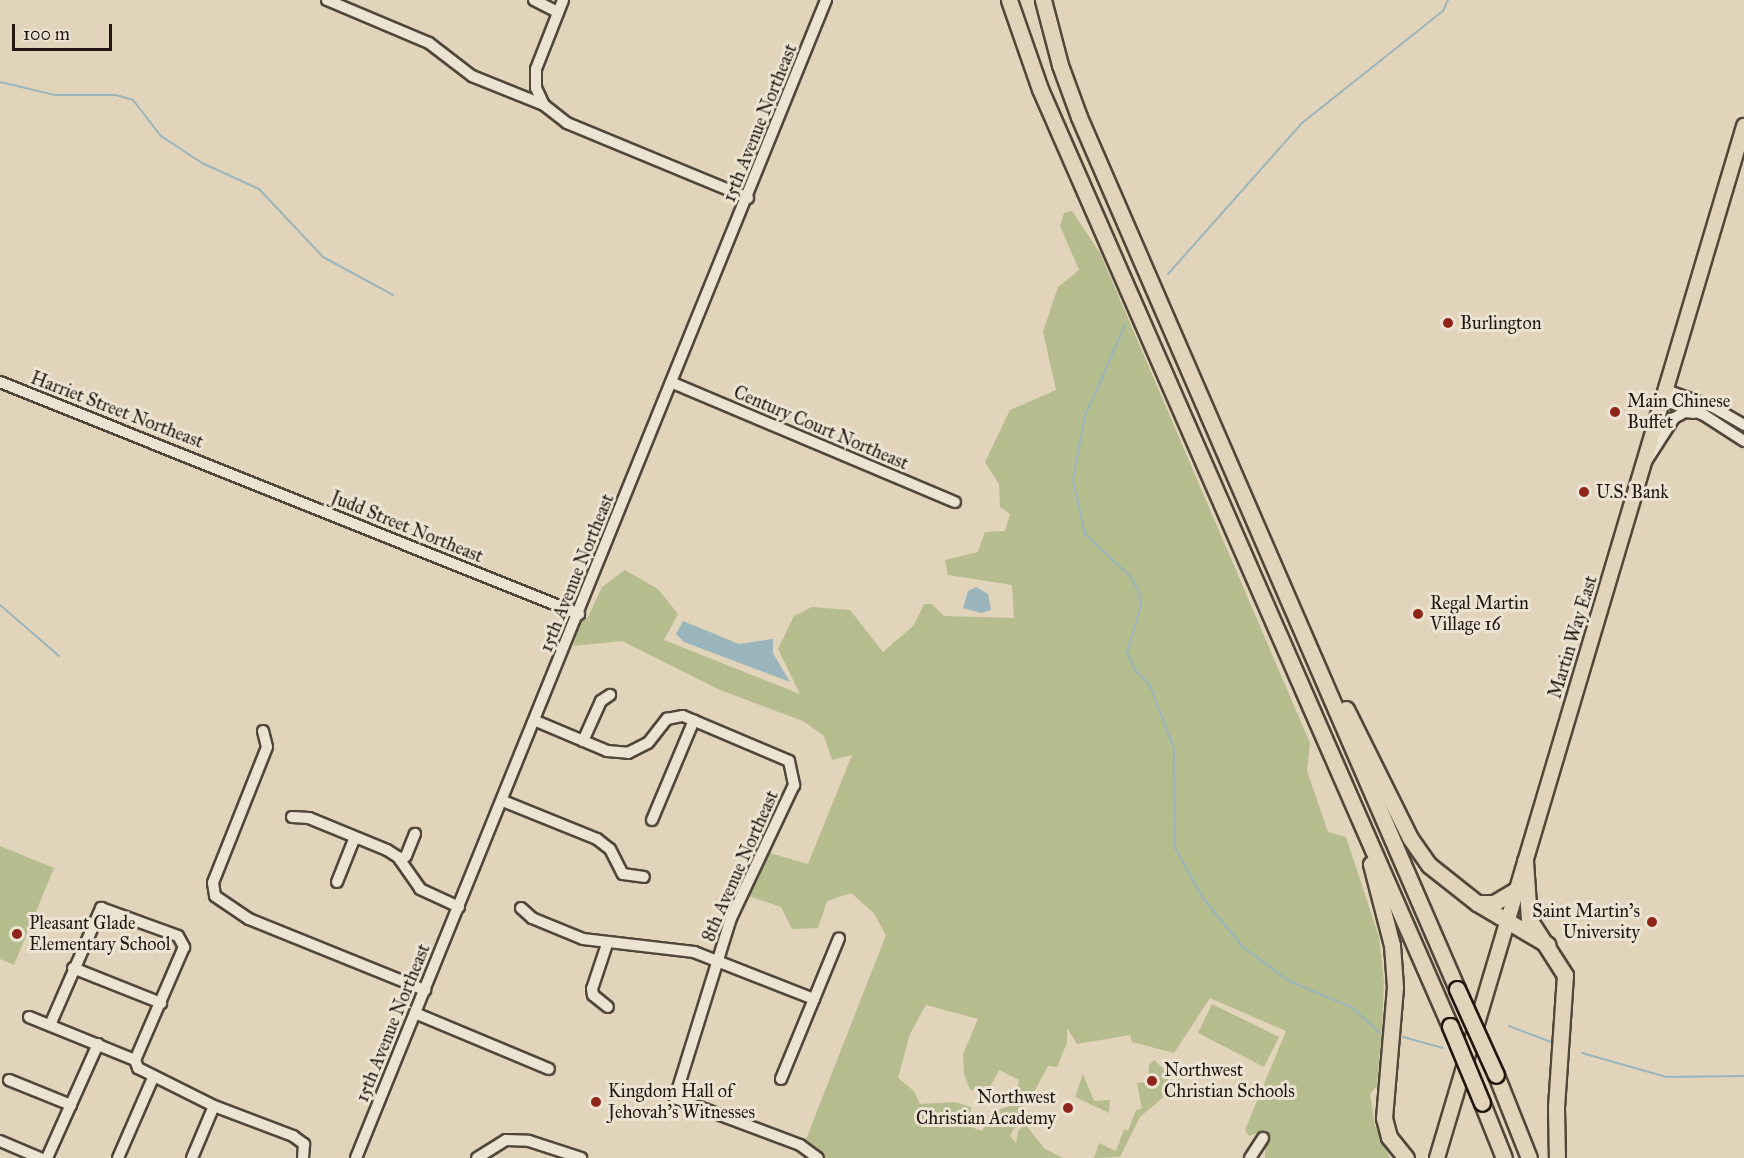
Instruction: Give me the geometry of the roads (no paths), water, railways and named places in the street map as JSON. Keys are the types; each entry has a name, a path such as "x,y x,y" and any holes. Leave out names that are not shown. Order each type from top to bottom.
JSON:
{"highway":[{"path":"1009,0 1040,89 1450,1026 1504,1158"},
{"path":"1043,0 1060,65 1079,117 1496,1076 1529,1158"},
{"path":"1326,685 1343,702 1410,838 1429,865 1477,903 1548,945"},
{"path":"1357,815 1392,945 1395,987 1384,1118 1389,1137 1406,1158"},
{"path":"1525,861 1529,919 1548,945 1565,975 1567,997 1556,1108 1557,1158"},
{"path":"1477,903 1494,903 1517,889"}],"main road":[{"name":"Martin Way East","path":"1437,1158 1744,126"}],"street":[{"path":"327,0 429,43 472,76 544,105 567,123 748,198"},
{"path":"534,0 558,12"},
{"path":"544,105 536,88 536,69 562,0"},
{"name":"15th Avenue Northeast","path":"356,1158 536,721 826,0"},
{"name":"Harriet Street Northeast","path":"0,382 223,469"},
{"name":"Century Court Northeast","path":"673,383 955,502"},
{"path":"1664,395 1704,415 1744,441"},
{"path":"1664,395 1713,407 1744,425"},
{"path":"1645,462 1674,418 1685,412 1704,415"},
{"name":"Judd Street Northeast","path":"223,469 579,614"},
{"path":"583,741 601,701 610,695"},
{"path":"536,721 607,751 628,753 648,743 667,719 683,716 694,720 652,820"},
{"name":"8th Avenue Northeast","path":"694,720 781,755 792,766 794,785 716,958 714,978 675,1098 800,1145 818,1158"},
{"path":"263,731 267,747 213,884 215,896 249,919 425,990"},
{"path":"503,801 597,839 610,849 623,874 644,877"},
{"path":"292,817 309,818 355,837 400,860 420,889 459,907"},
{"path":"400,860 406,856 415,834"},
{"path":"337,882 355,837"},
{"path":"50,1025 101,908 178,936 184,947 135,1060"},
{"path":"521,908 532,918 608,944 681,950 716,958 814,999"},
{"path":"781,1079 839,938"},
{"path":"608,944 592,989 594,995 608,1008"},
{"path":"73,968 161,1003"},
{"path":"415,1013 549,1069"},
{"path":"29,1017 135,1060 142,1072 153,1078 214,1106 300,1140 305,1150 303,1158"},
{"path":"47,1158 98,1044"},
{"path":"118,1158 153,1078"},
{"path":"9,1080 71,1105"},
{"path":"192,1158 214,1106"},
{"path":"1250,1158 1263,1138"},
{"path":"477,1158 506,1140 529,1141 581,1158"},
{"path":"0,1142 40,1158"}],"water":[{"path":"976,587 988,594 991,610 981,613 963,608 968,591"},
{"path":"683,621 739,644 773,639 773,653 790,682 684,642 676,634"}],"waterway":[{"path":"1168,274 1302,123 1443,11 1448,0"},
{"path":"0,82 55,95 116,95 133,100 161,136 202,163 259,189 323,257 393,295"},
{"path":"1125,325 1085,416 1073,480 1085,534 1131,577 1139,592 1141,606 1127,652 1135,670 1149,684 1174,748 1175,848 1203,898 1243,947 1289,981 1353,1008 1380,1033"},
{"path":"0,605 59,656"},
{"path":"1509,1026 1551,1042"},
{"path":"1403,1037 1443,1048"},
{"path":"1582,1053 1666,1077 1744,1076"}],"place":[{"name":"Burlington","path":"1448,323"},
{"name":"Main Chinese Buffet","path":"1615,412"},
{"name":"U.S. Bank","path":"1584,492"},
{"name":"Regal Martin Village 16","path":"1418,614"},
{"name":"Saint Martin's University","path":"1652,922"},
{"name":"Pleasant Glade Elementary School","path":"17,934"},
{"name":"Northwest Christian Schools","path":"1152,1081"},
{"name":"Kingdom Hall of Jehovah's Witnesses","path":"596,1102"},
{"name":"Northwest Christian Academy","path":"1068,1108"}]}
